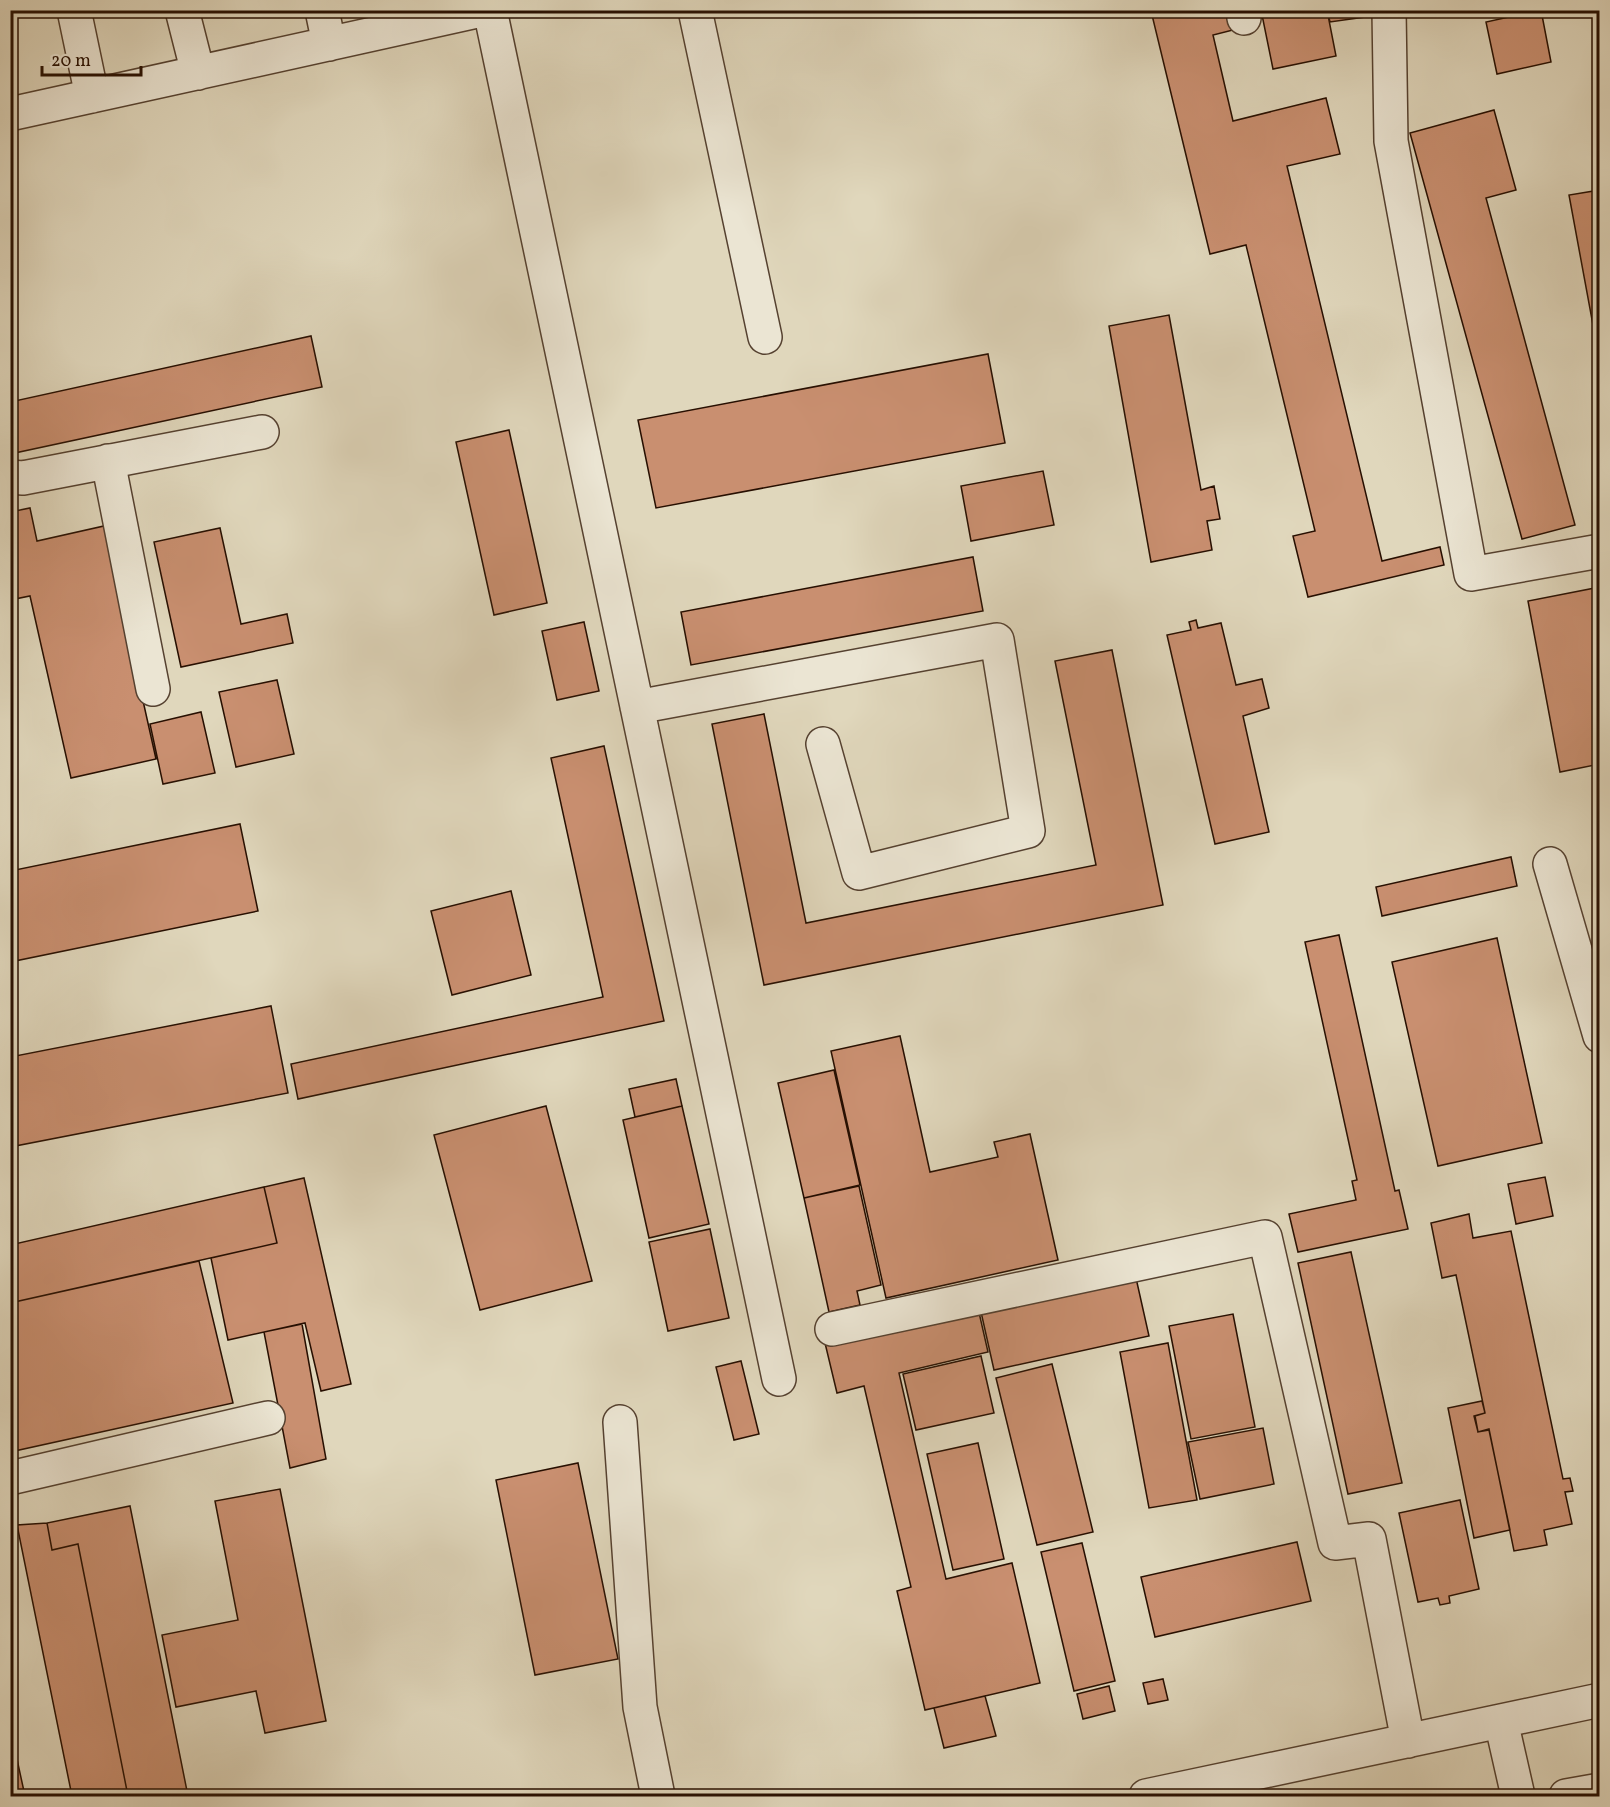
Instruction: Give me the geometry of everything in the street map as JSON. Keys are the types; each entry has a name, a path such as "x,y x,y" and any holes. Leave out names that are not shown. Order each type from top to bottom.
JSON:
{"street":[{"path":"74,10 92,96"},
{"path":"183,10 198,73"},
{"path":"322,10 329,44"},
{"path":"10,114 329,44 411,18 482,10"},
{"path":"490,10 779,1379"},
{"path":"696,10 765,337"},
{"path":"1389,10 1391,141 1471,574 1599,551"},
{"path":"10,477 23,478 262,432"},
{"path":"108,461 153,689"},
{"path":"637,707 997,640 1028,831 859,873 823,744"},
{"path":"1551,864 1599,1036"},
{"path":"832,1329 1265,1237 1335,1544 1369,1539 1408,1741"},
{"path":"10,1478 268,1418"},
{"path":"620,1422 640,1707 658,1797"},
{"path":"1146,1797 1599,1700"},
{"path":"1501,1721 1518,1797"},
{"path":"1566,1797 1599,1790"}],"building":[{"path":"1170,10 1228,10 1233,30 1213,35 1233,121 1326,98 1340,154 1287,166 1382,561 1440,547 1444,565 1308,597 1293,536 1315,531 1246,245 1210,254 1152,15"},
{"path":"1261,10 1327,10 1336,56 1273,69"},
{"path":"1327,10 1378,10 1379,15 1330,22"},
{"path":"1541,10 1551,62 1497,74 1486,22"},
{"path":"1494,110 1516,190 1486,198 1575,525 1522,539 1410,133"},
{"path":"1600,190 1600,363 1569,195"},
{"path":"1169,315 1201,490 1214,486 1220,519 1207,521 1212,550 1151,562 1109,326"},
{"path":"311,336 322,387 10,454 10,402"},
{"path":"988,354 1005,443 656,508 638,420"},
{"path":"509,430 547,603 494,615 456,442"},
{"path":"1043,471 1054,525 971,541 961,486"},
{"path":"30,508 37,541 104,526 156,759 71,778 30,596 10,600 10,512"},
{"path":"220,528 241,624 287,614 293,643 181,667 154,542"},
{"path":"973,557 983,611 691,665 681,612"},
{"path":"1600,587 1600,764 1560,772 1528,601"},
{"path":"1196,620 1198,628 1221,623 1236,685 1262,679 1269,708 1243,716 1269,832 1215,844 1167,635 1191,630 1189,622"},
{"path":"584,622 599,691 557,700 542,631"},
{"path":"1112,650 1163,905 764,985 712,724 764,714 806,923 1096,865 1055,661"},
{"path":"277,680 294,754 236,767 219,692"},
{"path":"201,712 215,773 163,784 150,724"},
{"path":"604,746 664,1021 298,1099 291,1064 603,997 551,758"},
{"path":"240,824 258,911 10,962 10,871"},
{"path":"1511,857 1517,886 1382,916 1376,887"},
{"path":"1600,864 1600,895 1593,865"},
{"path":"511,891 531,975 452,995 431,911"},
{"path":"1339,935 1395,1191 1399,1190 1408,1229 1298,1252 1289,1214 1356,1200 1352,1181 1357,1180 1305,942"},
{"path":"1497,938 1542,1143 1438,1166 1392,962"},
{"path":"271,1006 288,1093 10,1147 10,1057"},
{"path":"900,1036 930,1172 998,1157 994,1142 1030,1134 1058,1260 886,1298 831,1051"},
{"path":"834,1070 860,1185 804,1198 778,1083"},
{"path":"676,1079 682,1106 635,1117 629,1089"},
{"path":"546,1106 592,1281 480,1310 434,1135"},
{"path":"682,1106 709,1224 649,1238 623,1120"},
{"path":"1545,1177 1553,1216 1516,1224 1508,1184"},
{"path":"304,1178 351,1384 321,1391 305,1323 228,1340 211,1258 277,1243 264,1187"},
{"path":"859,1186 881,1285 857,1291 860,1305 829,1312 804,1198"},
{"path":"264,1187 277,1243 10,1303 10,1245"},
{"path":"1469,1214 1473,1238 1511,1231 1563,1479 1570,1478 1573,1491 1565,1492 1572,1524 1544,1530 1547,1545 1514,1551 1489,1429 1478,1432 1475,1416 1485,1413 1456,1275 1442,1278 1431,1223"},
{"path":"710,1229 729,1318 668,1331 649,1242"},
{"path":"1351,1252 1402,1483 1348,1494 1298,1263"},
{"path":"199,1261 233,1403 10,1452 10,1303"},
{"path":"1136,1278 1149,1336 994,1370 981,1312"},
{"path":"978,1308 988,1352 899,1373 946,1579 1012,1563 1040,1683 925,1710 897,1591 911,1587 864,1386 837,1393 825,1343"},
{"path":"1233,1314 1255,1427 1191,1439 1169,1326"},
{"path":"302,1324 326,1459 290,1468 264,1332"},
{"path":"1168,1343 1197,1500 1149,1508 1120,1352"},
{"path":"981,1356 994,1413 916,1430 903,1374"},
{"path":"741,1361 759,1434 734,1440 716,1367"},
{"path":"1052,1364 1093,1532 1037,1545 996,1378"},
{"path":"1482,1401 1485,1413 1474,1416 1478,1432 1489,1430 1510,1530 1474,1538 1448,1408"},
{"path":"1263,1428 1274,1484 1200,1499 1188,1442"},
{"path":"978,1443 1004,1559 953,1570 927,1454"},
{"path":"578,1463 618,1659 535,1675 496,1480"},
{"path":"280,1489 326,1721 265,1733 256,1691 176,1707 162,1635 238,1620 215,1501"},
{"path":"1460,1500 1479,1589 1449,1596 1450,1603 1440,1605 1438,1598 1418,1602 1399,1513"},
{"path":"130,1506 188,1796 128,1796 78,1544 52,1550 47,1523"},
{"path":"47,1523 52,1550 78,1544 128,1796 72,1796 17,1525"},
{"path":"1297,1542 1311,1601 1155,1637 1141,1577"},
{"path":"1082,1543 1115,1681 1074,1691 1041,1552"},
{"path":"1163,1679 1168,1700 1148,1704 1143,1683"},
{"path":"1109,1686 1115,1711 1083,1719 1077,1694"},
{"path":"985,1696 996,1736 944,1748 934,1708"},
{"path":"10,1727 25,1796 10,1796"}]}
